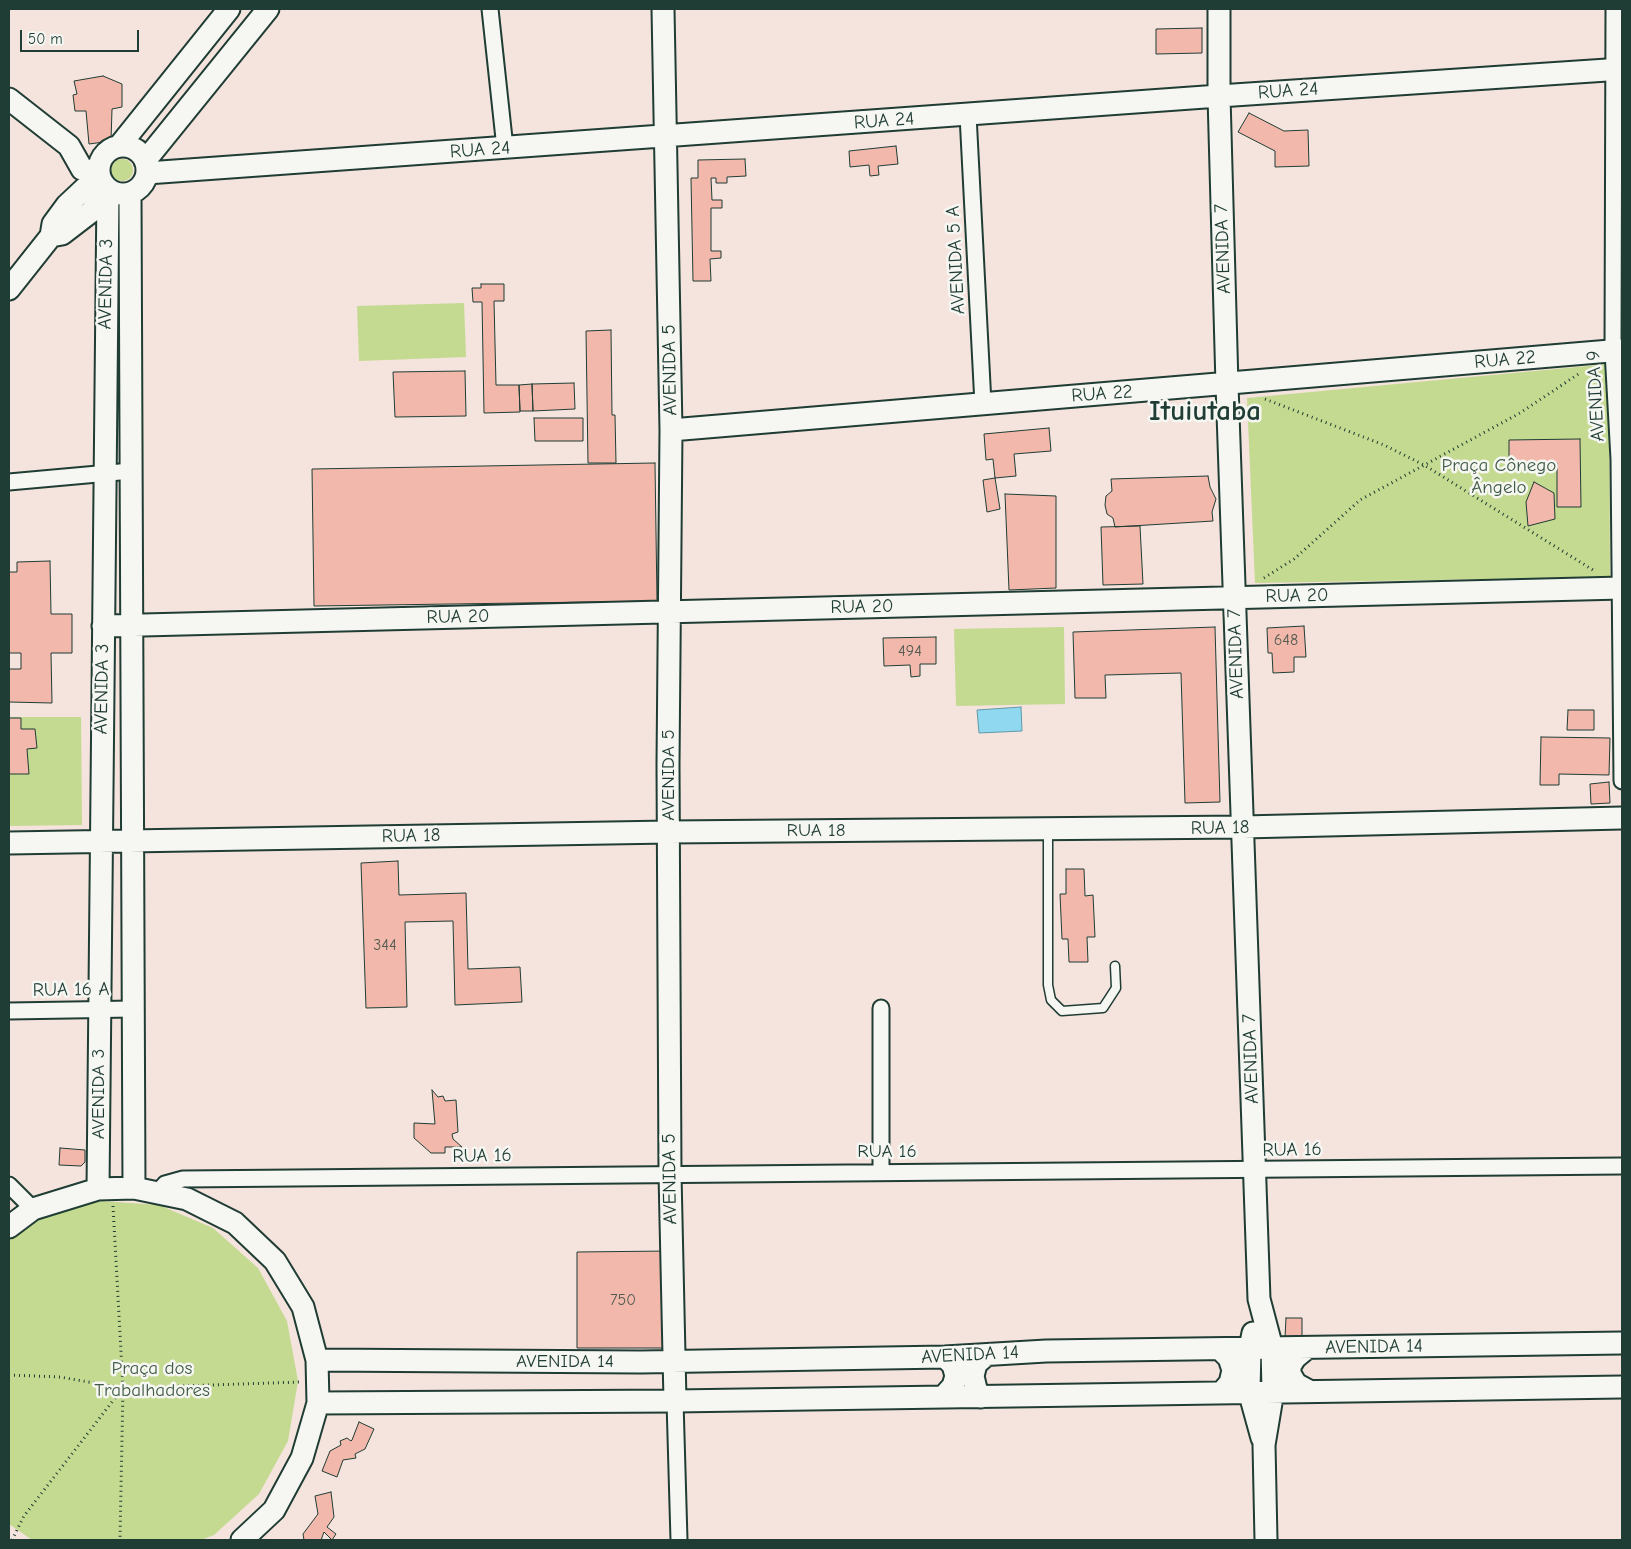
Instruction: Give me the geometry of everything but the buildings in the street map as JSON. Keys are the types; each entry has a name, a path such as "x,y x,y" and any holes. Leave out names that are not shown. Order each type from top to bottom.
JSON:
{"street":[{"path":"106,171 229,9"},
{"path":"106,171 118,194 130,193 141,185 146,167 268,9"},
{"path":"490,9 506,148"},
{"name":"AVENIDA 5","path":"663,9 671,430 670,1174 678,1540"},
{"name":"AVENIDA 7","path":"1219,9 1219,96 1227,385 1259,1299 1250,1348 1249,1391 1264,1445"},
{"name":"AVENIDA 9","path":"1614,9 1619,70 1618,350 1622,781"},
{"name":"RUA 24","path":"146,167 506,148 1219,96 1619,70"},
{"path":"9,99 69,146 82,169 106,171"},
{"name":"AVENIDA 5 A","path":"968,115 983,404"},
{"path":"9,289 51,236 53,224 66,205 106,171 138,151 146,167"},
{"name":"AVENIDA 3","path":"105,1188 100,1009 106,171"},
{"name":"AVENIDA 3","path":"130,193 134,1188"},
{"name":"RUA 22","path":"671,430 1227,385 1618,350"},
{"path":"9,482 131,471"},
{"name":"RUA 20","path":"103,626 1621,588"},
{"name":"RUA 18","path":"9,843 669,832 1243,828 1622,818"},
{"path":"880,1008 881,1172"},
{"name":"RUA 16 A","path":"9,1011 133,1009"},
{"name":"RUA 16","path":"157,1192 165,1184 183,1179 1622,1166"},
{"path":"9,1185 33,1209"},
{"path":"9,1227 33,1209 105,1188 134,1188 187,1199 235,1224 275,1261 303,1307 317,1360 318,1403 302,1458 274,1510 242,1540"},
{"name":"AVENIDA 7","path":"1259,1299 1272,1348 1273,1391 1264,1445 1266,1540"},
{"name":"AVENIDA 14","path":"317,1360 674,1362 985,1356 1046,1351 1622,1343"},
{"path":"1307,1348 1295,1358 1290,1366 1290,1374 1296,1384 1309,1390"},
{"path":"1220,1349 1229,1358 1233,1370 1230,1383 1222,1392"},
{"path":"981,1397 973,1376 976,1364 985,1356"},
{"path":"945,1357 953,1365 956,1376 953,1386 945,1396"},
{"name":"AVENIDA 14","path":"318,1403 675,1401 1309,1390 1622,1387"}],"lane":[{"path":"1048,830 1048,985 1051,1000 1062,1011 1103,1008 1116,988 1115,966"}],"path":[{"path":"1234,597 1294,559 1360,500 1520,412 1582,371"},
{"path":"1264,399 1384,445 1424,465 1596,572"},
{"path":"105,1188 123,1388 120,1540"},
{"path":"9,1375 60,1378 123,1388 318,1381"},
{"path":"12,1540 24,1516 123,1388"}],"green space":[{"path":"122,159 130,162 133,170 130,178 122,181 114,178 111,170 114,162"},
{"path":"464,303 466,357 359,361 357,306"},
{"name":"Praça Cônego Ângelo","path":"1609,364 1610,577 1255,583 1247,398"},
{"path":"1064,627 1065,704 956,706 954,629"},
{"path":"9,717 81,717 82,825 9,826"},
{"name":"Praça dos Trabalhadores","path":"101,1201 159,1205 213,1228 258,1268 287,1321 298,1381 288,1441 259,1494 214,1535 201,1540 32,1540 9,1524 9,1239 45,1215"}],"water":[{"path":"1021,707 1022,731 979,733 977,710"}],"district":[{"name":"Ituiutaba","path":"1205,412"}]}
